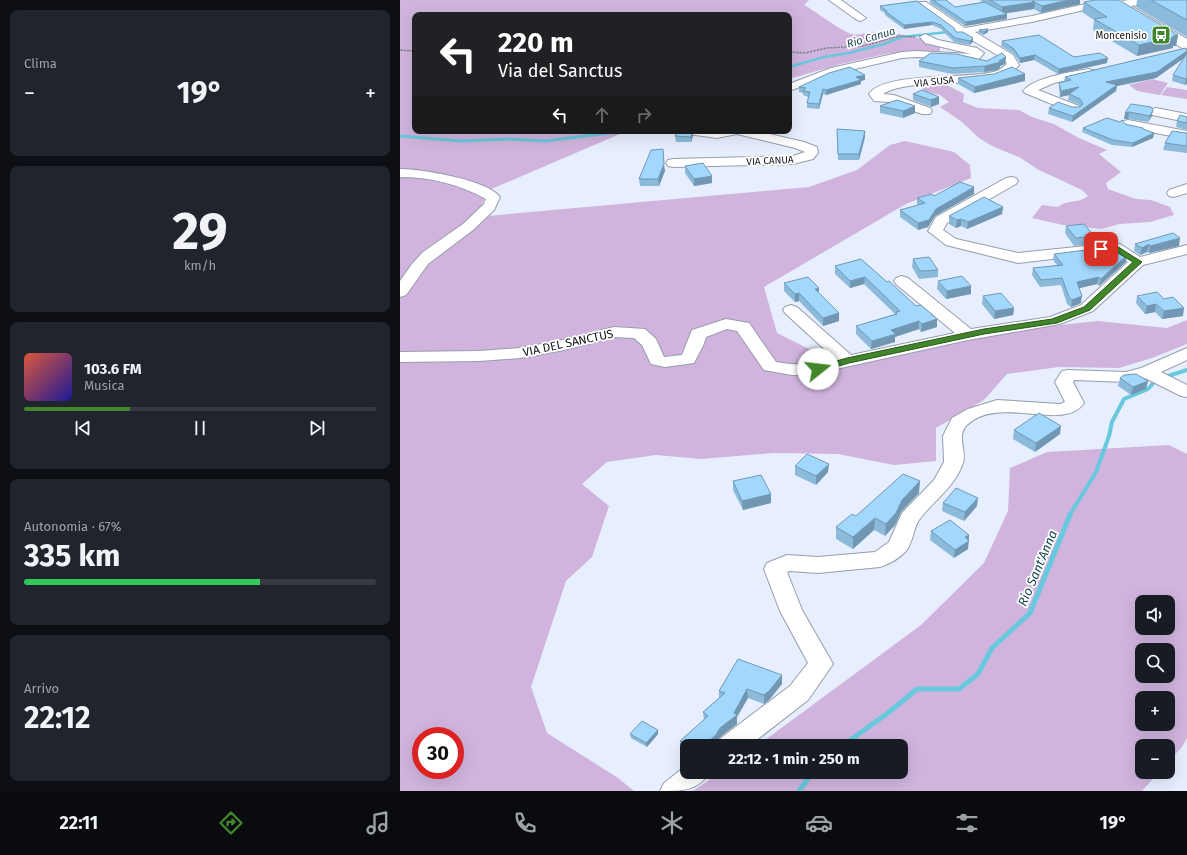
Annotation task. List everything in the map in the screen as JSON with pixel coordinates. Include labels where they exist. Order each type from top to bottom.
[{"type":"main road","points":[[1115,2],[1183,46]]},
{"type":"street","points":[[834,0],[861,18]]},
{"type":"street","points":[[961,72],[968,67],[979,53],[933,42],[925,37],[1032,19],[1115,2],[1159,0]]},
{"type":"street","points":[[923,4],[963,31]]},
{"type":"street","name":"VIA SUSA","points":[[926,111],[890,98],[878,98],[875,94],[885,88],[921,81],[985,77],[1002,73],[1013,65],[1009,58],[963,31]]},
{"type":"street","points":[[1161,42],[1183,46]]},
{"type":"street","points":[[792,87],[835,70],[902,55],[916,54],[975,57]]},
{"type":"street","points":[[1074,109],[1029,91],[1036,86],[1053,80],[1098,70]]},
{"type":"street","points":[[1156,112],[1187,118]]},
{"type":"street","points":[[1128,124],[1187,135]]},
{"type":"street","name":"VIA CANUA","points":[[674,163],[793,160],[812,154],[812,150],[799,145],[753,134]]},
{"type":"street","points":[[400,173],[418,174],[447,180],[485,192],[493,197],[488,208],[469,226],[430,254],[417,267],[408,283],[400,292]]},
{"type":"street","points":[[1011,181],[941,220],[935,232],[951,242],[1018,258],[1115,247],[1138,262]]},
{"type":"street","name":"VIA DEL SANCTUS","points":[[400,357],[479,356],[520,353],[564,345],[614,332],[639,333],[650,343],[657,360],[665,362],[688,359],[696,346],[698,334],[726,324],[743,327],[770,366],[803,371],[818,369],[847,361],[968,335],[1054,321],[1087,308],[1138,262],[1187,249]]},
{"type":"street","points":[[902,281],[968,335]]},
{"type":"street","points":[[791,310],[847,361]]},
{"type":"street","points":[[1155,376],[1187,353]]},
{"type":"street","points":[[739,739],[798,693],[821,664],[791,611],[775,570],[787,563],[818,565],[880,559],[898,546],[909,518],[941,484],[954,462],[952,436],[959,422],[974,413],[997,406],[1028,406],[1061,410],[1071,408],[1075,403],[1064,382],[1068,375],[1126,377],[1155,376],[1187,392]]},
{"type":"street","points":[[672,791],[688,779]]},
{"type":"path","points":[[792,52],[806,53],[827,48],[864,46],[904,37]]},
{"type":"path","points":[[400,50],[412,51]]},
{"type":"shaded area","points":[[400,0],[809,0],[804,5],[851,34],[857,35],[875,32],[900,34],[924,40],[940,47],[940,53],[890,53],[841,64],[792,78],[792,12],[412,12],[412,134],[620,134],[489,190],[482,204],[487,216],[809,187],[857,170],[890,145],[905,141],[954,152],[970,165],[971,178],[906,204],[764,287],[777,333],[845,367],[1005,331],[1098,321],[1167,328],[1187,320],[1187,344],[1152,358],[1119,368],[1059,367],[1007,374],[984,400],[936,428],[936,461],[894,465],[838,454],[773,453],[701,459],[656,455],[607,462],[582,484],[609,506],[592,557],[566,581],[531,687],[547,733],[618,778],[634,791],[400,791]]},
{"type":"shaded area","points":[[1152,79],[1168,83],[1160,95],[1137,91],[1129,85]]},
{"type":"shaded area","points":[[937,83],[947,85],[964,94],[963,102],[978,108],[1019,110],[1032,117],[1054,124],[1079,138],[1107,150],[1099,154],[1121,172],[1106,183],[1108,189],[1136,199],[1151,200],[1170,207],[1174,215],[1150,222],[1119,224],[1102,229],[1063,225],[1032,218],[1042,205],[1058,207],[1088,196],[1082,190],[1037,169],[1021,158],[992,146],[979,138],[962,122],[940,107],[949,102],[940,95],[922,91],[924,87]]},
{"type":"shaded area","points":[[1167,87],[1187,90],[1187,99],[1161,95]]},
{"type":"shaded area","points":[[1169,445],[1187,454],[1187,738],[1182,747],[1175,754],[1175,739],[1135,739],[1135,779],[1153,779],[1142,791],[693,791],[711,779],[908,779],[908,739],[766,739],[921,625],[984,563],[1008,511],[1010,468],[1047,452]]},
{"type":"building","points":[[933,0],[946,0],[955,7],[985,2],[1007,14],[966,22]]},
{"type":"building","points":[[990,0],[1069,0],[1042,6],[1034,2],[1002,7]]},
{"type":"building","points":[[1095,0],[1119,0],[1178,35],[1139,45],[1094,19],[1107,17],[1084,2]]},
{"type":"building","points":[[1151,0],[1187,0],[1187,20]]},
{"type":"building","points":[[917,1],[954,28],[956,32],[963,32],[973,38],[970,41],[955,38],[941,25],[932,22],[904,25],[880,6]]},
{"type":"building","points":[[988,29],[984,32],[979,30]]},
{"type":"building","points":[[1039,35],[1074,57],[1100,53],[1108,58],[1059,69],[1035,55],[1020,58],[1014,49],[1002,41]]},
{"type":"building","points":[[1186,48],[1187,51],[1157,72],[1106,82],[1117,85],[1073,116],[1049,108],[1058,102],[1072,107],[1080,107],[1083,104],[1080,99],[1069,94],[1079,87],[1061,91],[1059,83],[1071,80],[1065,77]]},
{"type":"building","points":[[931,53],[956,54],[987,61],[1002,53],[1006,57],[999,61],[1000,62],[985,66],[953,68],[919,61]]},
{"type":"building","points":[[1187,53],[1187,78],[1173,75]]},
{"type":"building","points":[[850,67],[865,75],[856,77],[861,80],[826,90],[823,89],[819,104],[807,103],[810,92],[803,91],[806,88],[799,87],[829,73]]},
{"type":"building","points":[[1012,67],[1025,74],[975,87],[958,78],[994,74]]},
{"type":"building","points":[[922,90],[939,97],[931,100],[913,94]]},
{"type":"building","points":[[897,100],[915,106],[903,111],[880,106]]},
{"type":"building","points":[[1131,104],[1151,107],[1153,110],[1150,116],[1129,112],[1125,113]]},
{"type":"building","points":[[1180,115],[1187,117],[1187,123],[1177,121]]},
{"type":"building","points":[[1107,118],[1120,122],[1122,120],[1125,124],[1143,128],[1154,133],[1133,143],[1113,140],[1083,128]]},
{"type":"building","points":[[837,129],[865,131],[859,154],[838,154]]},
{"type":"building","points":[[1172,131],[1187,133],[1187,146],[1165,143]]},
{"type":"building","points":[[676,134],[692,134],[691,137],[675,136]]},
{"type":"building","points":[[663,149],[664,164],[658,179],[639,179],[651,150]]},
{"type":"building","points":[[703,163],[712,176],[694,179],[685,166]]},
{"type":"building","points":[[960,182],[974,187],[936,209],[929,220],[918,223],[900,210],[925,203],[917,198],[932,194],[934,196]]},
{"type":"building","points":[[984,197],[1003,207],[968,222],[961,219],[957,220],[949,216]]},
{"type":"building","points":[[1084,224],[1094,236],[1076,238],[1066,226]]},
{"type":"building","points":[[1173,233],[1180,238],[1150,246],[1149,244],[1142,248],[1135,244]]},
{"type":"building","points":[[1102,248],[1104,251],[1113,248],[1127,255],[1101,279],[1099,277],[1077,282],[1082,296],[1072,300],[1069,297],[1062,278],[1041,280],[1033,268],[1063,265],[1054,254]]},
{"type":"building","points":[[929,257],[938,270],[920,271],[913,259]]},
{"type":"building","points":[[861,259],[887,282],[889,281],[916,306],[921,305],[937,319],[922,324],[919,321],[891,330],[896,334],[872,341],[856,326],[897,314],[896,312],[900,311],[865,277],[850,281],[835,266]]},
{"type":"building","points":[[962,276],[971,286],[947,291],[938,281]]},
{"type":"building","points":[[808,277],[819,288],[815,289],[839,313],[823,318],[799,293],[795,294],[784,283]]},
{"type":"building","points":[[1157,292],[1164,299],[1173,297],[1184,308],[1164,311],[1156,304],[1147,306],[1137,296]]},
{"type":"building","points":[[1001,293],[1014,308],[995,311],[983,296]]},
{"type":"building","points":[[1136,374],[1148,381],[1133,387],[1120,378],[1124,375]]},
{"type":"building","points":[[1039,413],[1061,426],[1036,443],[1014,430]]},
{"type":"building","points":[[807,454],[829,464],[816,476],[795,466]]},
{"type":"building","points":[[903,474],[920,481],[902,500],[896,513],[886,524],[875,518],[853,537],[836,527],[852,514],[856,516]]},
{"type":"building","points":[[761,475],[771,494],[742,501],[733,481]]},
{"type":"building","points":[[956,488],[978,498],[965,512],[943,503]]},
{"type":"building","points":[[950,520],[969,535],[965,537],[969,541],[955,550],[931,531]]},
{"type":"building","points":[[738,659],[782,675],[764,695],[747,689],[734,713],[737,715],[720,728],[716,735],[711,739],[682,739],[708,716],[703,712],[725,693],[719,691]]},
{"type":"building","points":[[642,721],[658,730],[646,743],[630,734]]},
{"type":"waterway","name":"Rio Canua","points":[[792,66],[824,57],[849,53],[884,44],[902,37],[948,32]]},
{"type":"waterway","name":"Rio Canua","points":[[400,136],[461,141],[509,139],[545,141],[601,134]]},
{"type":"waterway","name":"Rio Sant'Anna","points":[[1165,377],[1187,370]]},
{"type":"waterway","name":"Rio Sant'Anna","points":[[1069,516],[1096,472],[1109,436],[1112,422],[1124,399],[1148,389],[1156,380]]},
{"type":"waterway","name":"Rio Sant'Anna","points":[[852,739],[888,713],[917,689],[959,689],[978,674],[992,648],[1030,613],[1070,515]]},
{"type":"waterway","name":"Rio Sant'Anna","points":[[799,791],[808,779]]},
{"type":"place","name":"Moncenisio","points":[[1161,35]]},
{"type":"route","points":[[818,369],[847,361],[984,331],[1054,321],[1087,308],[1138,262],[1115,247],[1101,249]]}]
